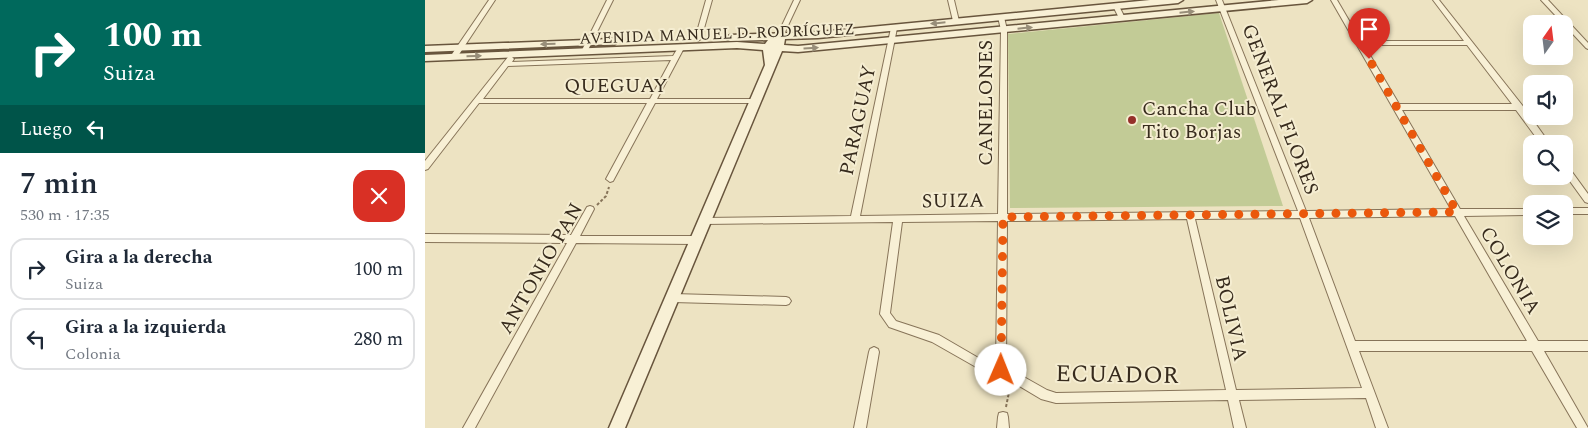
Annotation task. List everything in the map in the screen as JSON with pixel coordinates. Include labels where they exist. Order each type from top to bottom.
[{"type":"street","points":[[454,57],[492,0]]},
{"type":"street","points":[[587,47],[610,0]]},
{"type":"street","points":[[698,39],[709,0]]},
{"type":"street","points":[[617,428],[770,65],[779,48],[780,36],[797,0]]},
{"type":"street","points":[[951,0],[956,21]]},
{"type":"street","name":"AVENIDA MANUEL D. RODRÍGUEZ","points":[[425,58],[513,55],[587,47],[698,39],[780,36],[894,28],[1172,0]]},
{"type":"street","name":"AVENIDA MANUEL D. RODRÍGUEZ","points":[[425,49],[681,48],[737,45],[779,48],[892,41],[1004,30],[1122,18],[1221,4],[1307,0]]},
{"type":"street","name":"COLONIA","points":[[1335,0],[1583,428]]},
{"type":"street","points":[[1436,0],[1539,135]]},
{"type":"street","points":[[1544,0],[1588,47]]},
{"type":"street","name":"GENERAL FLORES","points":[[1221,4],[1303,214],[1382,428]]},
{"type":"street","points":[[1117,6],[1122,18]]},
{"type":"street","name":"CANELONES","points":[[1001,17],[1004,30],[1001,370]]},
{"type":"street","name":"PARAGUAY","points":[[855,219],[894,28]]},
{"type":"street","points":[[770,65],[767,48],[770,42],[780,36]]},
{"type":"street","points":[[1360,43],[1469,43]]},
{"type":"street","points":[[610,179],[681,48]]},
{"type":"street","points":[[425,167],[513,55]]},
{"type":"street","name":"AVENIDA MANUEL D. RODRÍGUEZ","points":[[507,64],[676,58]]},
{"type":"street","name":"QUEGUAY","points":[[477,101],[755,102]]},
{"type":"street","points":[[1398,107],[1519,107]]},
{"type":"street","points":[[1573,179],[1588,200]]},
{"type":"street","name":"ANTONIO PAN","points":[[469,428],[590,210]]},
{"type":"street","points":[[1573,211],[1588,211]]},
{"type":"street","name":"SUIZA","points":[[705,221],[1523,212]]},
{"type":"street","name":"BOLIVIA","points":[[1190,215],[1240,428]]},
{"type":"street","points":[[885,314],[898,219]]},
{"type":"street","points":[[425,238],[696,240]]},
{"type":"street","points":[[673,298],[786,301]]},
{"type":"street","name":"ECUADOR","points":[[885,314],[893,324],[935,338],[980,364],[1001,370],[1012,378],[1055,398],[1369,393]]},
{"type":"street","points":[[1352,346],[1588,346]]},
{"type":"street","points":[[860,428],[874,352]]},
{"type":"path","name":"ANTONIO PAN","points":[[590,210],[606,196],[610,179]]},
{"type":"path","points":[[1003,422],[1012,378]]},
{"type":"green space","name":"Cancha Club Tito Borjas","points":[[1219,13],[1283,206],[1010,208],[1008,34]]},
{"type":"place","name":"Cancha Club Tito Borjas","points":[[1132,120]]},
{"type":"route","points":[[1001,370],[1003,217],[1457,212],[1369,59]]}]
